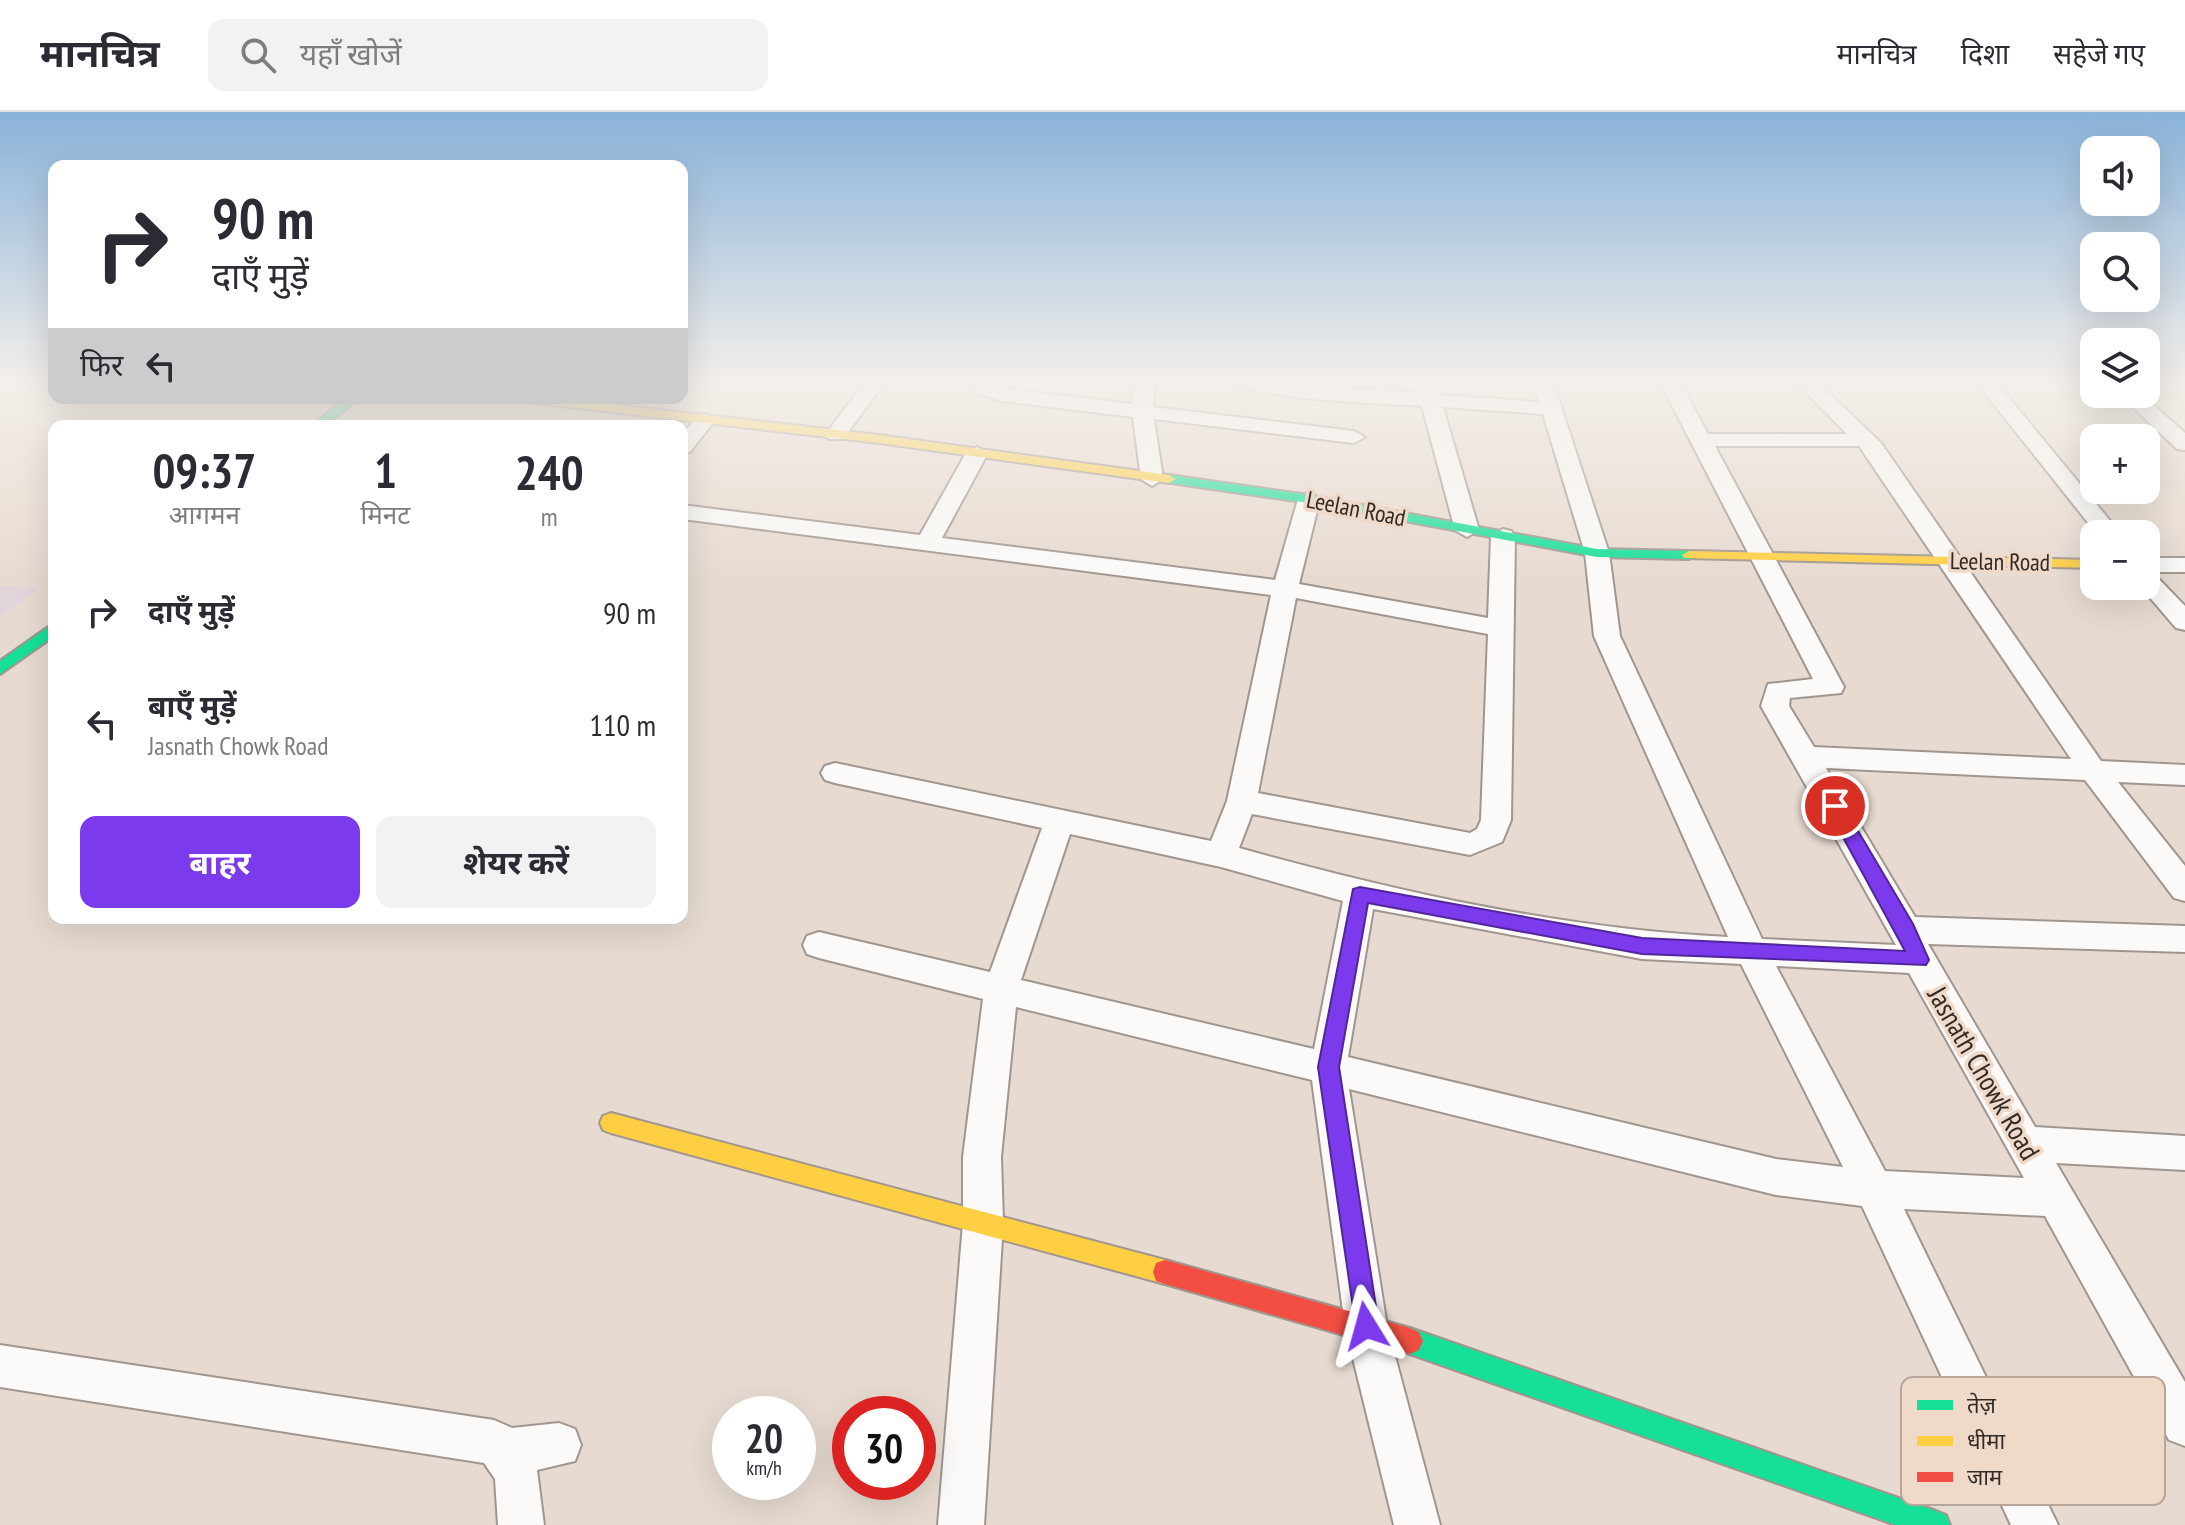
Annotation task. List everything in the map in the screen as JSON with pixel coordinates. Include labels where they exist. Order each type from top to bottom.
[{"type":"street","name":"Leelan Road","points":[[937,448],[1309,499],[1597,553],[2080,564]]},
{"type":"street","points":[[1147,448],[1152,479]]},
{"type":"street","points":[[1444,448],[1467,530]]},
{"type":"street","points":[[1564,448],[1597,553],[1607,636],[1752,953],[1874,1189],[1964,1377]]},
{"type":"street","name":"Jasnath Chowk Road","points":[[1706,448],[1831,687],[1788,687],[1778,690],[1775,706],[1906,930],[1919,960],[2158,1377]]},
{"type":"street","points":[[1871,448],[1953,562],[2094,772],[2185,889]]},
{"type":"street","points":[[2039,448],[2098,520]]},
{"type":"street","points":[[927,544],[977,453]]},
{"type":"street","points":[[1221,855],[1242,801],[1285,589],[1309,499]]},
{"type":"street","points":[[688,513],[1285,589],[1500,628]]},
{"type":"street","points":[[1242,801],[1470,844],[1485,842],[1494,832],[1496,820],[1503,536]]},
{"type":"street","points":[[2160,565],[2185,565]]},
{"type":"street","points":[[2160,594],[2185,622]]},
{"type":"street","points":[[0,669],[48,633]]},
{"type":"street","points":[[1806,757],[2185,775]]},
{"type":"street","points":[[835,773],[1221,855],[1360,894],[1642,946],[1919,960]]},
{"type":"street","points":[[968,1525],[983,1223],[982,1157],[1001,990],[1059,821]]},
{"type":"street","points":[[1360,894],[1328,1067],[1366,1326],[1417,1525]]},
{"type":"street","points":[[1906,930],[2185,939]]},
{"type":"street","points":[[819,945],[1748,1171],[1874,1189],[2055,1198]]},
{"type":"street","points":[[611,1123],[1366,1326],[1936,1525]]},
{"type":"street","points":[[2024,1144],[2185,1153]]},
{"type":"street","points":[[0,1366],[494,1442],[508,1451],[517,1470],[521,1525]]},
{"type":"street","name":"Jasnath Chowk Road","points":[[2165,1389],[2185,1424]]},
{"type":"street","points":[[508,1451],[559,1445]]},
{"type":"street","points":[[2025,1505],[2035,1525]]},
{"type":"shaded area","points":[[0,586],[40,588],[0,617]]},
{"type":"traffic: fast","points":[[1169,479],[1309,499],[1597,553],[1689,555]]},
{"type":"traffic: fast","points":[[0,669],[48,633]]},
{"type":"traffic: fast","points":[[1410,1341],[1936,1525]]},
{"type":"traffic: slow","points":[[944,448],[1169,479]]},
{"type":"traffic: slow","points":[[1689,555],[2080,564]]},
{"type":"traffic: slow","points":[[611,1123],[1165,1272]]},
{"type":"traffic: jam","points":[[1165,1272],[1410,1341]]},
{"type":"route","points":[[1366,1326],[1328,1067],[1360,894],[1642,946],[1919,960],[1906,930],[1835,806]]}]
